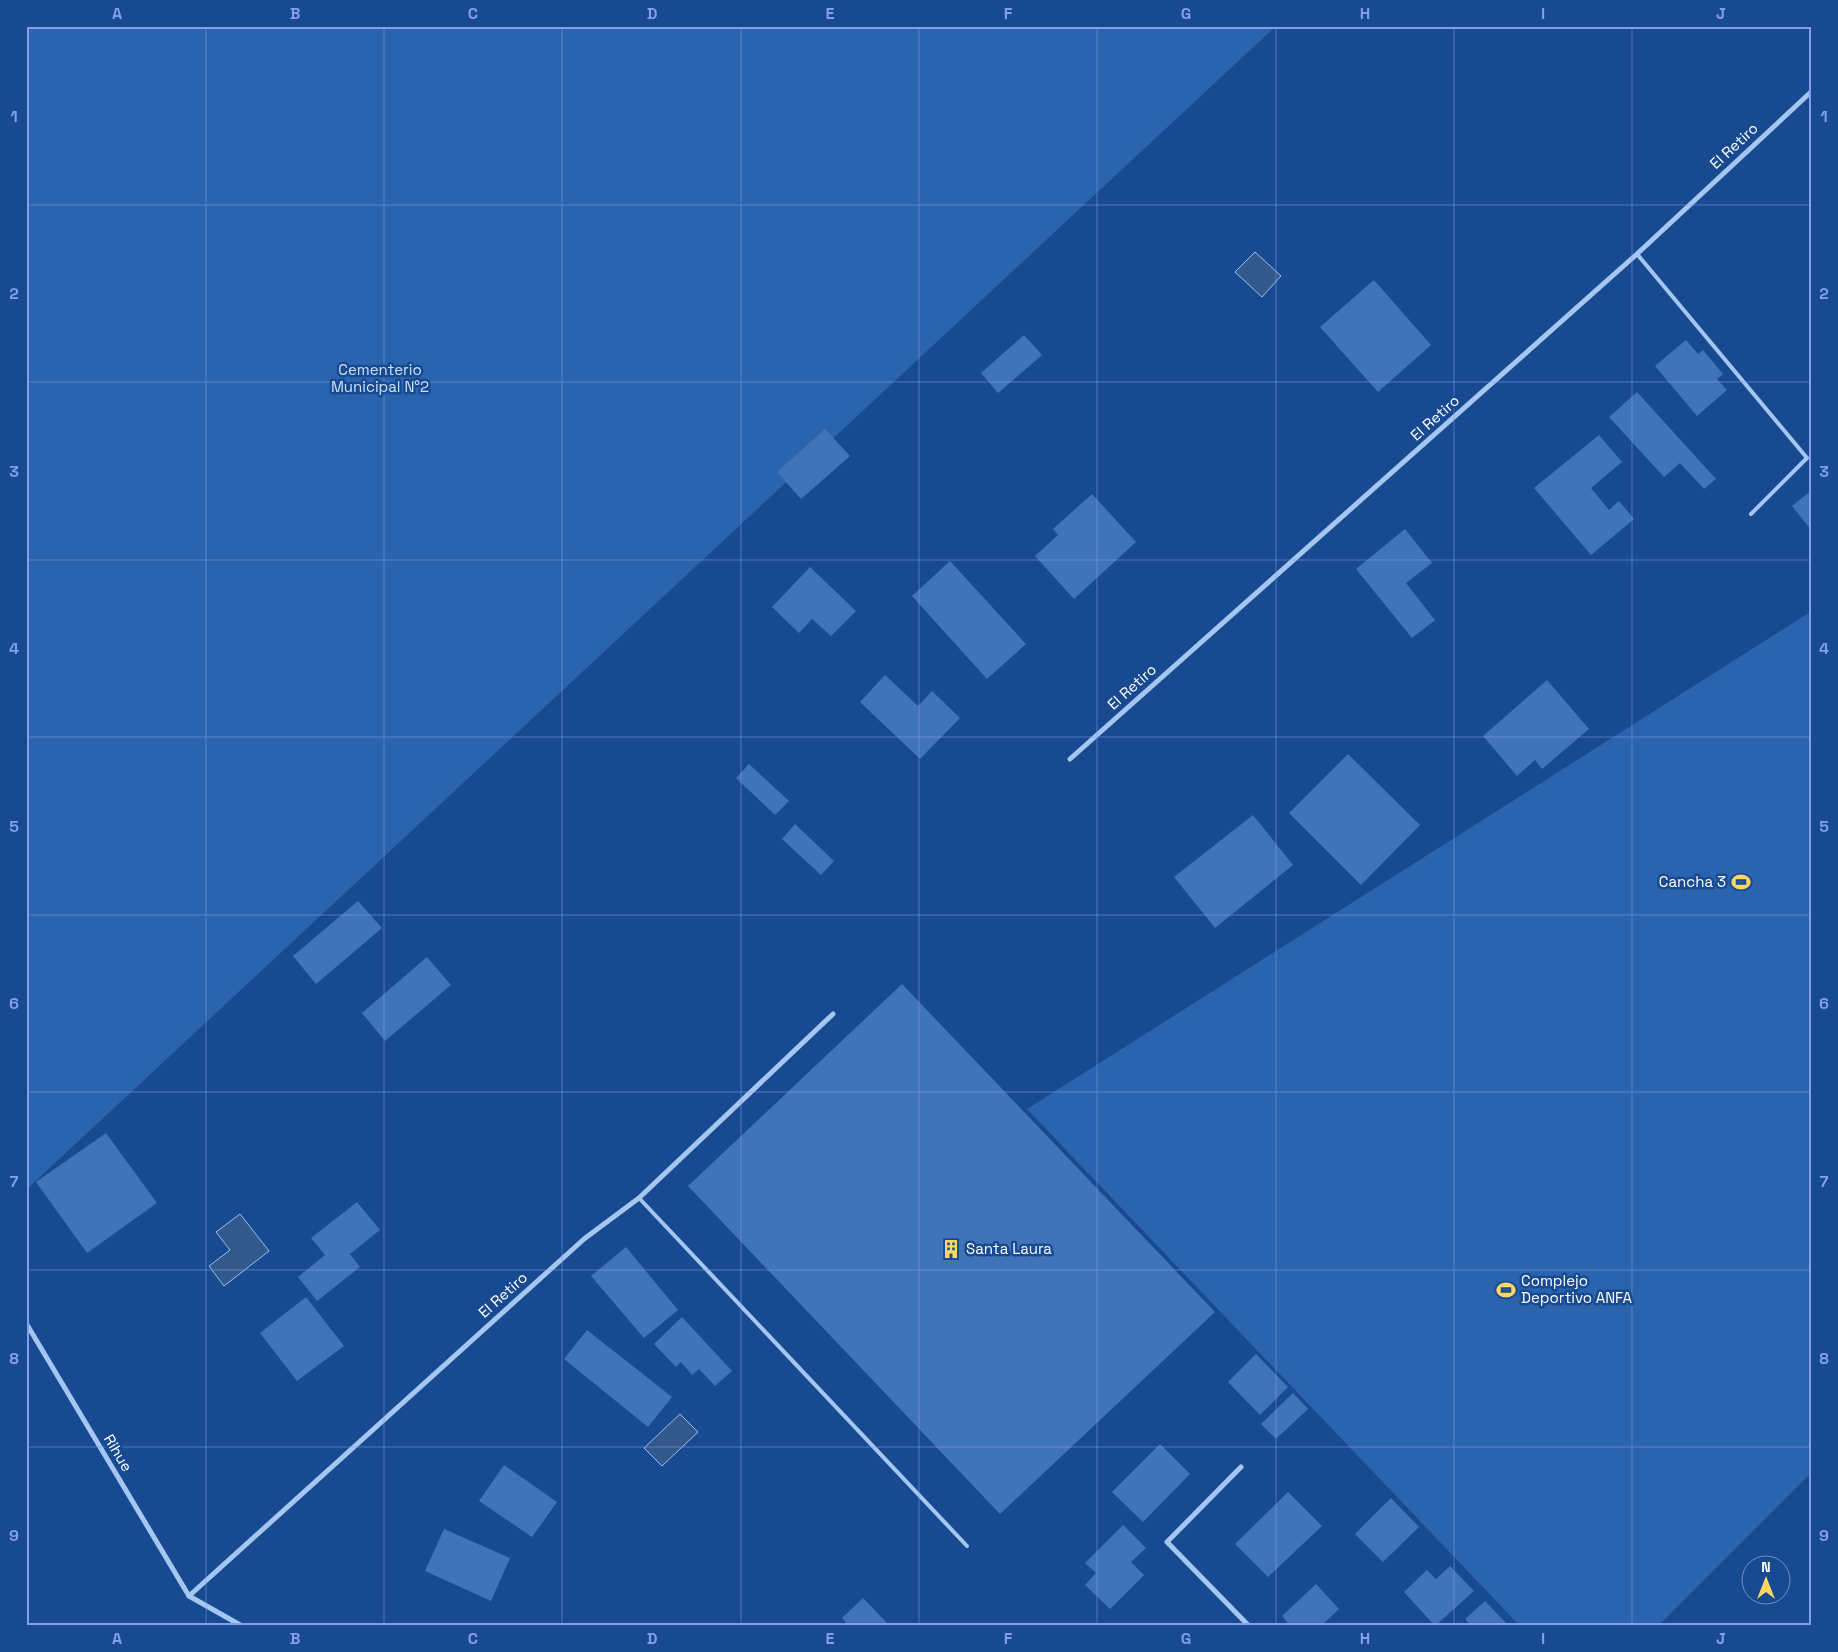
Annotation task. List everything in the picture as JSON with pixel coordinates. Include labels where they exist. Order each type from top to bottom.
[{"type":"street","name":"El Retiro","points":[[1070,759],[1637,254],[1812,91]]},
{"type":"street","name":"El Retiro","points":[[189,1596],[584,1239],[639,1198],[833,1014]]},
{"type":"street","name":"Rihue","points":[[26,1323],[189,1596]]},
{"type":"street","points":[[1241,1467],[1167,1542],[1249,1626]]},
{"type":"street","points":[[189,1596],[242,1626]]},
{"type":"lane","points":[[1637,254],[1807,458],[1751,514]]},
{"type":"lane","points":[[639,1198],[967,1546]]},
{"type":"green space","name":"Cementerio Municipal N°2","points":[[26,26],[1276,26],[26,1190]]},
{"type":"green space","name":"Complejo Deportivo ANFA","points":[[1812,611],[1812,1472],[1658,1626],[1520,1626],[1027,1109]]},
{"type":"shaded area","points":[[1255,252],[1281,276],[1262,297],[1235,272]]},
{"type":"shaded area","points":[[240,1214],[269,1251],[224,1286],[209,1266],[230,1250],[216,1232]]},
{"type":"shaded area","points":[[680,1414],[698,1432],[662,1466],[644,1448]]},
{"type":"building","points":[[1374,280],[1431,345],[1378,392],[1320,327]]},
{"type":"building","points":[[1024,335],[1042,355],[998,393],[981,373]]},
{"type":"building","points":[[1686,340],[1698,354],[1703,350],[1723,374],[1717,379],[1727,390],[1697,416],[1655,366]]},
{"type":"building","points":[[1637,392],[1716,479],[1704,489],[1680,463],[1664,477],[1609,417]]},
{"type":"building","points":[[825,429],[850,456],[801,499],[777,472]]},
{"type":"building","points":[[1599,435],[1622,462],[1591,488],[1609,510],[1619,501],[1634,519],[1591,555],[1534,488]]},
{"type":"building","points":[[1812,490],[1812,531],[1792,506]]},
{"type":"building","points":[[1092,494],[1136,542],[1074,599],[1035,556],[1058,535],[1053,529]]},
{"type":"building","points":[[1405,529],[1432,563],[1406,583],[1435,620],[1412,638],[1356,569]]},
{"type":"building","points":[[950,561],[1026,644],[987,679],[912,596]]},
{"type":"building","points":[[810,567],[856,611],[831,636],[812,619],[799,633],[772,607]]},
{"type":"building","points":[[885,675],[918,706],[932,691],[960,718],[920,759],[860,702]]},
{"type":"building","points":[[1547,680],[1589,729],[1542,769],[1535,760],[1517,776],[1483,736]]},
{"type":"building","points":[[1348,754],[1420,825],[1361,885],[1289,813]]},
{"type":"building","points":[[749,764],[789,801],[775,815],[736,778]]},
{"type":"building","points":[[1253,815],[1293,865],[1215,928],[1174,877]]},
{"type":"building","points":[[795,824],[834,861],[821,875],[782,839]]},
{"type":"building","points":[[358,901],[382,928],[316,984],[293,956]]},
{"type":"building","points":[[427,957],[451,985],[385,1041],[362,1013]]},
{"type":"building","name":"Santa Laura","points":[[902,984],[1215,1312],[1000,1514],[688,1186]]},
{"type":"building","points":[[106,1133],[157,1203],[87,1253],[36,1182]]},
{"type":"building","points":[[357,1202],[380,1230],[350,1254],[360,1267],[317,1301],[298,1277],[325,1255],[311,1238]]},
{"type":"building","points":[[626,1247],[678,1310],[644,1338],[591,1276]]},
{"type":"building","points":[[306,1297],[344,1346],[297,1381],[260,1333]]},
{"type":"building","points":[[682,1317],[732,1371],[715,1386],[699,1369],[692,1375],[681,1362],[676,1367],[654,1344]]},
{"type":"building","points":[[587,1330],[672,1397],[648,1427],[564,1359]]},
{"type":"building","points":[[1256,1354],[1288,1387],[1260,1415],[1228,1382]]},
{"type":"building","points":[[1293,1393],[1308,1409],[1276,1439],[1261,1424]]},
{"type":"building","points":[[1160,1444],[1190,1474],[1143,1522],[1112,1492]]},
{"type":"building","points":[[504,1465],[557,1502],[532,1537],[479,1501]]},
{"type":"building","points":[[1288,1492],[1322,1526],[1268,1577],[1235,1544]]},
{"type":"building","points":[[1391,1498],[1419,1527],[1383,1562],[1355,1534]]},
{"type":"building","points":[[1123,1525],[1146,1548],[1131,1562],[1144,1575],[1110,1609],[1085,1585],[1096,1573],[1085,1563]]},
{"type":"building","points":[[444,1529],[510,1558],[491,1601],[425,1571]]},
{"type":"building","points":[[1450,1566],[1474,1591],[1435,1626],[1404,1592],[1427,1570],[1436,1579]]},
{"type":"building","points":[[1316,1584],[1339,1609],[1321,1626],[1290,1626],[1282,1616]]},
{"type":"building","points":[[863,1598],[890,1626],[849,1626],[842,1618]]},
{"type":"building","points":[[1485,1601],[1509,1626],[1472,1626],[1465,1619]]},
{"type":"place","name":"Cancha 3","points":[[1741,882]]},
{"type":"place","name":"Santa Laura","points":[[951,1249]]},
{"type":"place","name":"Complejo Deportivo ANFA","points":[[1506,1290]]}]
